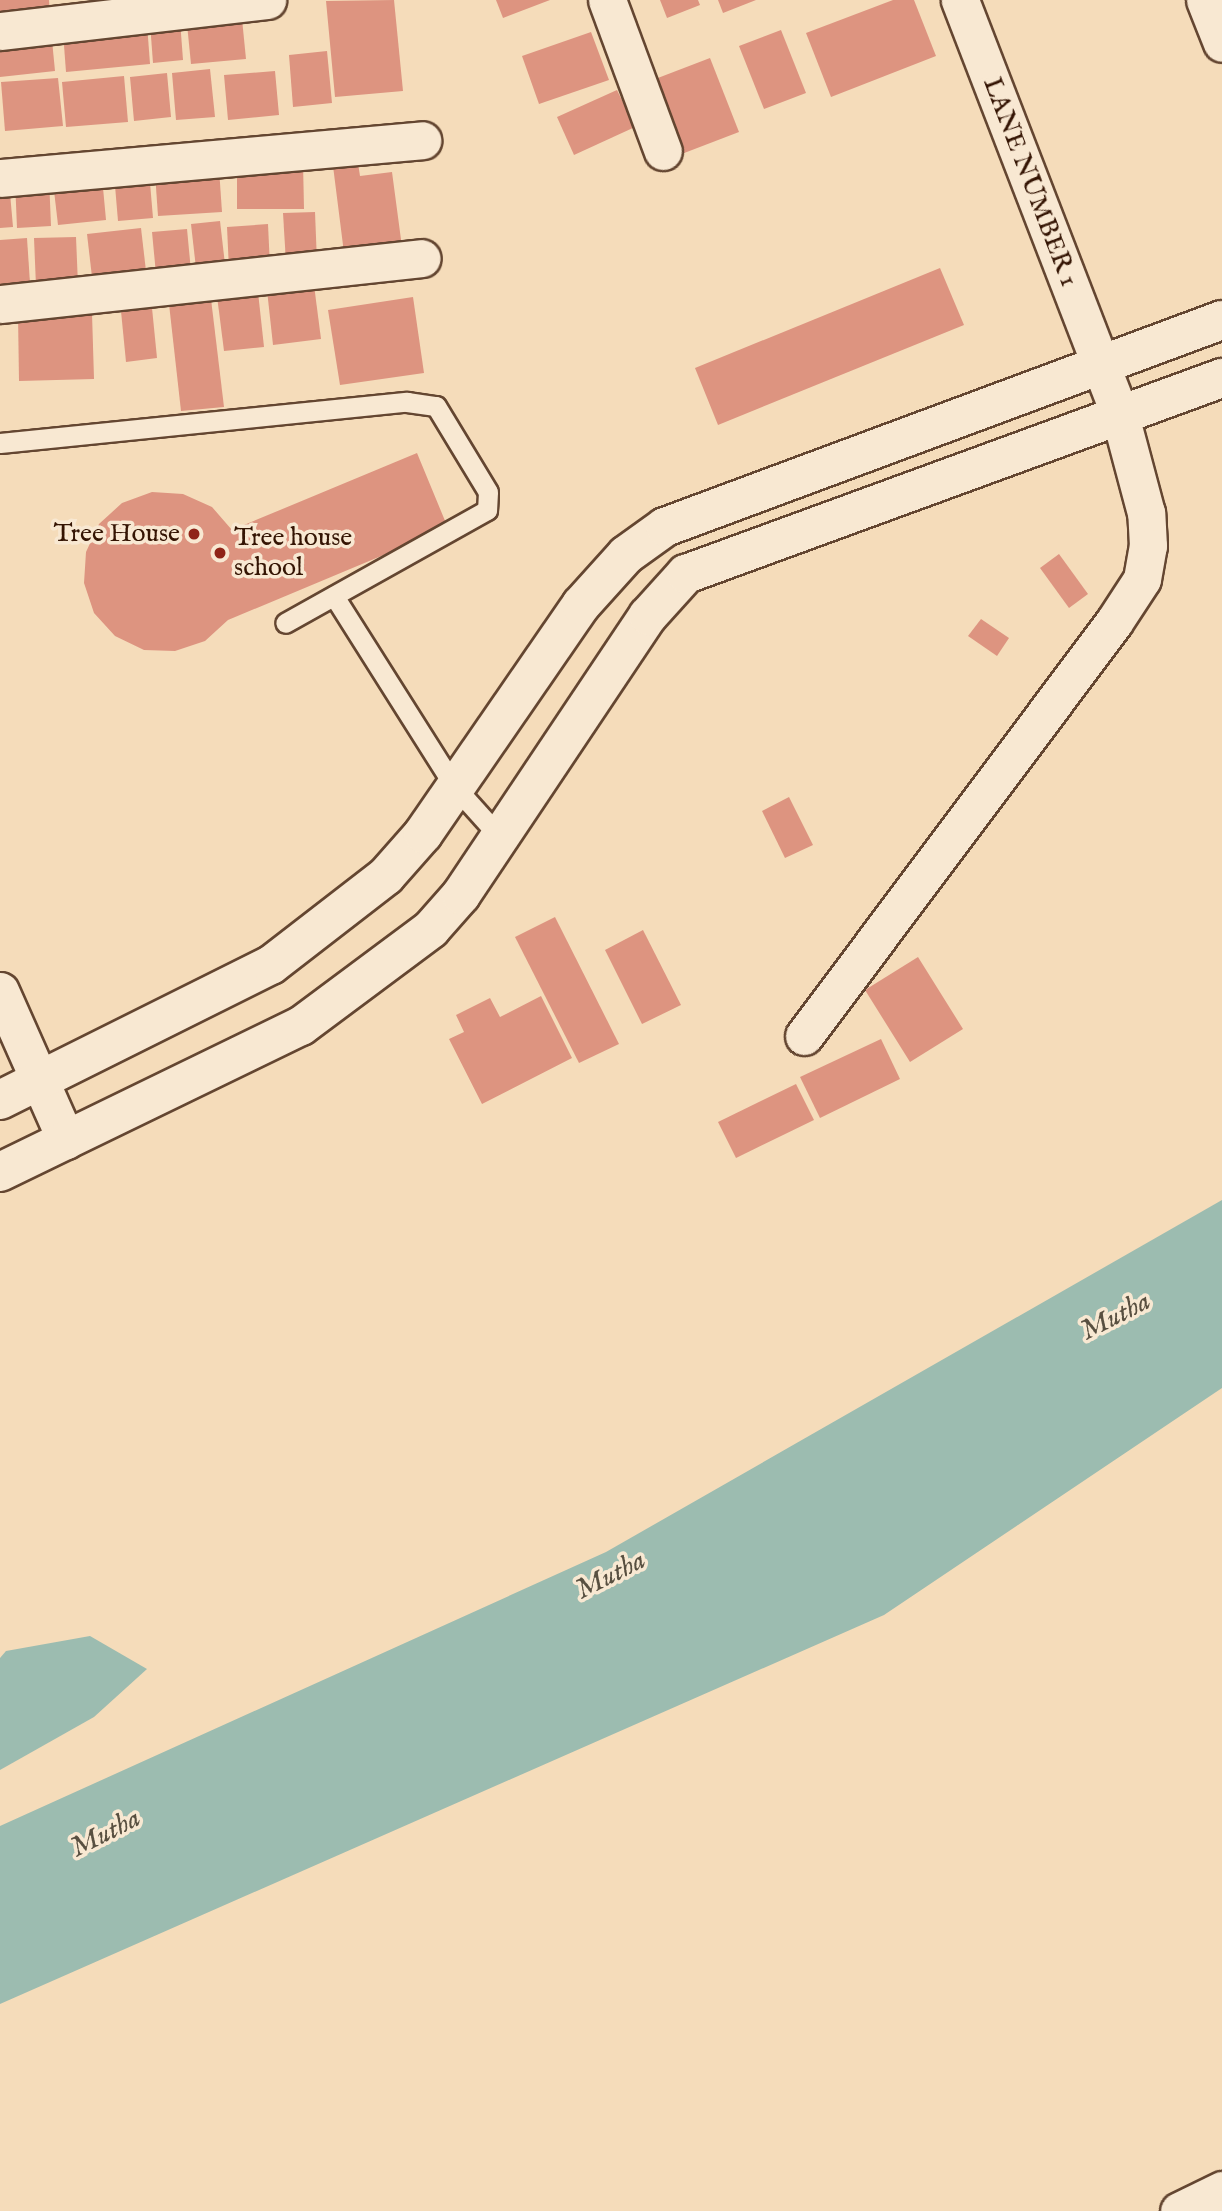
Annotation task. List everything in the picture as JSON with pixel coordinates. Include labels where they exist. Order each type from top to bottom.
[{"type":"street","points":[[0,31],[267,0]]},
{"type":"street","points":[[607,0],[663,151]]},
{"type":"street","name":"LANE NUMBER 1","points":[[804,1036],[1142,579],[1146,513],[1120,415],[960,0]]},
{"type":"street","points":[[1205,0],[1222,43]]},
{"type":"street","points":[[0,178],[422,140]]},
{"type":"street","points":[[0,304],[422,258]]},
{"type":"street","points":[[0,1100],[271,965],[386,876],[454,786],[581,605],[626,555],[665,527],[1222,320]]},
{"type":"street","points":[[0,1172],[301,1026],[431,929],[461,895],[648,616],[685,574],[1222,378]]},
{"type":"street","points":[[0,990],[42,1079],[66,1140]]},
{"type":"street","points":[[1179,2211],[1222,2190]]},
{"type":"lane","points":[[0,443],[407,402],[436,406],[488,492],[487,510],[285,623]]},
{"type":"lane","points":[[334,596],[454,786],[499,836]]},
{"type":"water","name":"Mutha","points":[[1222,1200],[1222,1388],[884,1615],[0,2004],[0,1826],[606,1552]]},
{"type":"water","points":[[90,1636],[147,1669],[94,1717],[0,1770],[0,1658],[6,1651]]},
{"type":"building","points":[[0,0],[49,0],[50,16],[0,19]]},
{"type":"building","points":[[394,0],[403,91],[335,97],[326,1]]},
{"type":"building","points":[[496,0],[550,0],[503,18]]},
{"type":"building","points":[[660,0],[698,0],[700,5],[667,18]]},
{"type":"building","points":[[718,0],[756,0],[723,13]]},
{"type":"building","points":[[893,0],[914,0],[936,56],[831,97],[806,33]]},
{"type":"building","points":[[241,9],[246,59],[191,64],[186,14]]},
{"type":"building","points":[[180,20],[183,60],[153,63],[150,23]]},
{"type":"building","points":[[147,24],[150,64],[66,72],[63,32]]},
{"type":"building","points":[[51,30],[55,71],[0,77],[0,35]]},
{"type":"building","points":[[781,30],[806,93],[764,109],[739,46]]},
{"type":"building","points":[[591,32],[609,80],[539,104],[522,56]]},
{"type":"building","points":[[327,51],[332,103],[293,107],[289,55]]},
{"type":"building","points":[[710,58],[739,132],[679,155],[650,81]]},
{"type":"building","points":[[210,69],[215,117],[176,120],[172,73]]},
{"type":"building","points":[[275,71],[279,115],[228,120],[224,75]]},
{"type":"building","points":[[167,73],[171,117],[134,121],[130,77]]},
{"type":"building","points":[[124,76],[128,122],[66,127],[62,82]]},
{"type":"building","points":[[58,78],[63,126],[5,131],[1,82]]},
{"type":"building","points":[[617,90],[635,127],[574,155],[557,117]]},
{"type":"building","points":[[303,162],[304,209],[237,209],[237,163]]},
{"type":"building","points":[[358,163],[360,176],[392,172],[402,247],[344,253],[333,166]]},
{"type":"building","points":[[219,169],[222,212],[158,216],[155,173]]},
{"type":"building","points":[[149,171],[153,218],[118,221],[114,174]]},
{"type":"building","points":[[102,177],[106,220],[58,225],[53,182]]},
{"type":"building","points":[[49,178],[51,226],[17,228],[15,180]]},
{"type":"building","points":[[9,182],[13,227],[0,228],[0,183]]},
{"type":"building","points":[[315,212],[317,262],[286,263],[283,213]]},
{"type":"building","points":[[220,221],[226,273],[197,277],[191,224]]},
{"type":"building","points":[[268,224],[270,267],[229,269],[227,227]]},
{"type":"building","points":[[141,228],[146,271],[92,277],[87,234]]},
{"type":"building","points":[[187,229],[191,271],[156,274],[152,232]]},
{"type":"building","points":[[76,237],[78,285],[36,286],[34,238]]},
{"type":"building","points":[[27,238],[30,283],[0,285],[0,240]]},
{"type":"building","points":[[940,268],[964,325],[718,425],[695,368]]},
{"type":"building","points":[[314,285],[321,339],[273,345],[267,290]]},
{"type":"building","points":[[258,292],[264,347],[224,351],[217,296]]},
{"type":"building","points":[[413,297],[424,373],[340,385],[328,310]]},
{"type":"building","points":[[151,298],[157,358],[126,362],[120,301]]},
{"type":"building","points":[[211,299],[224,407],[181,411],[169,304]]},
{"type":"building","points":[[92,313],[94,379],[19,381],[18,314]]},
{"type":"building","name":"Tree house school","points":[[417,453],[448,528],[228,620],[205,641],[175,651],[144,650],[115,636],[94,613],[84,583],[86,552],[99,524],[122,503],[152,492],[183,494],[212,507],[232,530]]},
{"type":"building","points":[[1059,554],[1088,594],[1069,608],[1040,568]]},
{"type":"building","points":[[981,619],[1009,638],[997,656],[968,636]]},
{"type":"building","points":[[789,797],[813,845],[785,858],[762,811]]},
{"type":"building","points":[[555,917],[619,1044],[579,1063],[515,937]]},
{"type":"building","points":[[643,930],[681,1005],[642,1024],[605,950]]},
{"type":"building","points":[[918,957],[963,1029],[910,1062],[865,990]]},
{"type":"building","points":[[541,996],[572,1058],[482,1104],[449,1039],[464,1032],[456,1015],[490,998],[500,1017]]},
{"type":"building","points":[[881,1039],[900,1079],[820,1118],[800,1077]]},
{"type":"building","points":[[796,1084],[814,1120],[736,1158],[718,1122]]},
{"type":"place","name":"Tree House","points":[[194,534]]},
{"type":"place","name":"Tree house school","points":[[220,553]]}]
